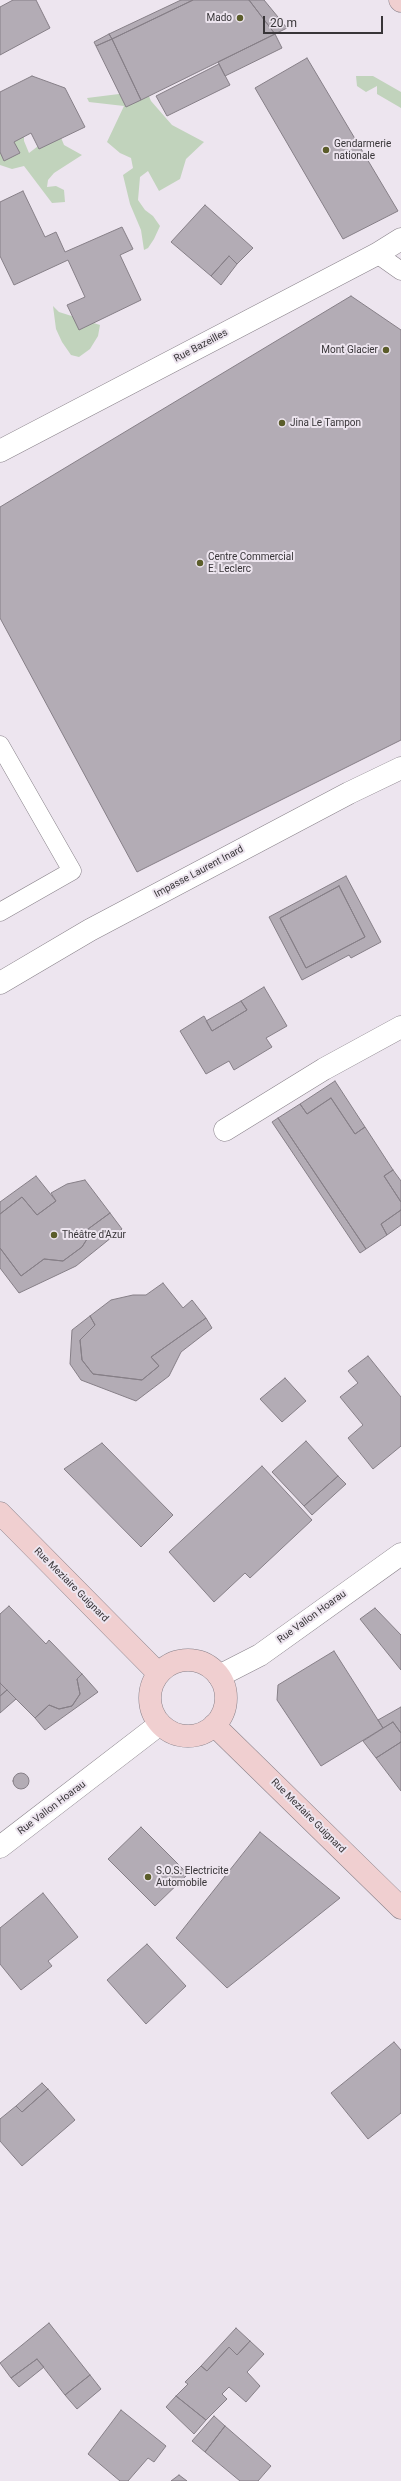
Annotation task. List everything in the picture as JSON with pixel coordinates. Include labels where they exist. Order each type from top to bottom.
[{"type":"street","name":"Rue Bazeilles","points":[[0,451],[377,254],[401,239]]},
{"type":"street","name":"Impasse Laurent Inard","points":[[0,983],[104,923],[349,793],[401,768]]},
{"type":"street","points":[[225,1130],[324,1069],[401,1027]]},
{"type":"street","name":"Rue Meziaire Guignard","points":[[0,1513],[158,1673]]},
{"type":"street","name":"Rue Vallon Hoarau","points":[[219,1676],[260,1655],[401,1554]]},
{"type":"street","points":[[185,1659],[197,1660],[209,1665],[219,1676],[224,1684],[227,1696],[226,1708],[220,1719],[201,1734],[187,1736],[174,1734],[160,1724],[154,1717],[150,1704],[150,1691],[158,1673],[173,1662],[185,1659]]},
{"type":"street","name":"Rue Vallon Hoarau","points":[[0,1846],[160,1724]]},
{"type":"street","name":"Rue Meziaire Guignard","points":[[214,1725],[401,1908]]},
{"type":"lane","points":[[377,254],[401,271]]},
{"type":"lane","points":[[0,745],[72,871],[0,912]]},
{"type":"green space","points":[[356,76],[373,76],[401,92],[401,108],[377,94],[377,86],[366,92],[357,86]]},
{"type":"green space","points":[[135,92],[148,94],[151,101],[172,125],[204,142],[186,159],[180,179],[159,191],[148,171],[140,177],[138,200],[160,226],[148,248],[144,250],[141,230],[130,204],[123,175],[133,168],[131,158],[120,153],[107,142],[124,106],[89,102],[87,98]]},
{"type":"green space","points":[[24,131],[24,141],[29,153],[50,137],[60,135],[64,145],[82,155],[54,173],[48,180],[47,187],[56,186],[64,190],[65,202],[52,203],[24,166],[12,169],[0,165],[0,143]]},
{"type":"green space","points":[[53,306],[59,312],[100,325],[98,336],[90,349],[79,357],[71,355],[62,342],[56,329]]},
{"type":"building","points":[[13,0],[36,0],[50,28],[0,55],[0,7]]},
{"type":"building","points":[[181,0],[193,0],[112,39],[109,34]]},
{"type":"building","points":[[193,0],[249,0],[275,34],[141,100],[112,39]]},
{"type":"building","points":[[249,0],[264,0],[287,28],[275,34]]},
{"type":"building","points":[[109,34],[112,39],[96,46],[94,42]]},
{"type":"building","points":[[275,34],[282,48],[225,76],[218,62]]},
{"type":"building","points":[[112,39],[141,100],[126,107],[96,46]]},
{"type":"building","name":"Gendarmerie nationale","points":[[307,58],[398,211],[343,239],[255,88]]},
{"type":"building","points":[[219,64],[230,85],[167,116],[156,96]]},
{"type":"building","points":[[32,76],[65,88],[85,127],[39,149],[31,133],[14,142],[20,153],[4,161],[0,152],[0,92]]},
{"type":"building","points":[[23,191],[45,237],[56,232],[65,252],[122,227],[133,249],[120,255],[141,300],[79,330],[67,305],[85,297],[68,260],[14,285],[0,256],[0,202]]},
{"type":"building","points":[[205,205],[253,248],[237,264],[229,256],[211,276],[171,242]]},
{"type":"building","points":[[229,256],[237,264],[221,285],[211,276]]},
{"type":"building","name":"Centre Commercial E. Leclerc","points":[[351,296],[401,330],[401,740],[137,872],[0,618],[0,507]]},
{"type":"building","points":[[346,876],[381,942],[351,958],[349,955],[302,980],[269,917]],"holes":[[[339,886],[365,937],[306,968],[280,918]]]},
{"type":"building","points":[[339,886],[365,937],[306,968],[280,918]]},
{"type":"building","points":[[264,987],[287,1026],[266,1038],[272,1047],[234,1070],[229,1061],[206,1074],[180,1031],[204,1016],[212,1031],[247,1010],[241,1001]]},
{"type":"building","points":[[241,1001],[247,1010],[212,1031],[206,1021]]},
{"type":"building","points":[[335,1081],[365,1127],[355,1134],[331,1098],[307,1114],[300,1104]]},
{"type":"building","points":[[331,1098],[355,1134],[365,1127],[393,1170],[384,1176],[401,1202],[401,1210],[381,1224],[387,1235],[366,1249],[278,1118],[300,1104],[307,1114]]},
{"type":"building","points":[[278,1118],[366,1249],[360,1253],[272,1122]]},
{"type":"building","points":[[393,1170],[401,1181],[401,1202],[384,1176]]},
{"type":"building","points":[[36,1176],[56,1201],[37,1215],[22,1197],[0,1214],[0,1202]]},
{"type":"building","points":[[85,1180],[110,1213],[84,1232],[87,1239],[82,1247],[63,1261],[44,1259],[21,1276],[0,1248],[0,1214],[22,1197],[37,1215],[56,1201],[51,1193],[67,1184]]},
{"type":"building","points":[[401,1210],[401,1225],[387,1235],[381,1224]]},
{"type":"building","points":[[110,1213],[122,1229],[76,1266],[19,1293],[0,1268],[0,1248],[21,1276],[44,1259],[63,1261],[82,1247],[87,1239],[84,1232]]},
{"type":"building","points":[[163,1283],[183,1308],[192,1300],[206,1318],[151,1357],[159,1366],[142,1380],[93,1374],[82,1360],[80,1340],[95,1325],[90,1316],[111,1300],[133,1295],[146,1295]]},
{"type":"building","points":[[90,1316],[95,1325],[80,1340],[82,1360],[93,1374],[142,1380],[159,1366],[151,1357],[206,1318],[212,1328],[181,1352],[169,1376],[136,1401],[81,1380],[70,1364],[72,1330]]},
{"type":"building","points":[[368,1356],[401,1397],[401,1446],[373,1469],[348,1438],[363,1425],[340,1397],[358,1383],[348,1371]]},
{"type":"building","points":[[285,1378],[306,1401],[282,1422],[260,1399]]},
{"type":"building","points":[[306,1441],[338,1476],[304,1506],[272,1472]]},
{"type":"building","points":[[102,1443],[173,1515],[141,1547],[64,1469]]},
{"type":"building","points":[[262,1466],[312,1520],[250,1578],[245,1573],[214,1602],[169,1552]]},
{"type":"building","points":[[338,1476],[346,1484],[312,1515],[304,1506]]},
{"type":"building","points":[[9,1606],[46,1644],[49,1640],[82,1674],[77,1679],[80,1694],[72,1706],[59,1709],[49,1705],[35,1718],[0,1683],[0,1614]]},
{"type":"building","points":[[375,1608],[401,1635],[401,1670],[360,1619]]},
{"type":"building","points":[[334,1651],[383,1728],[321,1766],[277,1700],[278,1685]]},
{"type":"building","points":[[82,1674],[98,1692],[45,1730],[35,1718],[49,1705],[59,1709],[72,1706],[80,1694],[77,1679]]},
{"type":"building","points":[[0,1683],[7,1690],[0,1696]]},
{"type":"building","points":[[7,1690],[16,1699],[0,1713],[0,1696]]},
{"type":"building","points":[[401,1707],[401,1733],[393,1722],[383,1728],[378,1720]]},
{"type":"building","points":[[393,1722],[401,1733],[401,1742],[376,1758],[363,1741]]},
{"type":"building","points":[[401,1742],[401,1791],[376,1758]]},
{"type":"building","points":[[18,1773],[24,1773],[29,1778],[27,1787],[24,1789],[18,1789],[13,1784],[13,1778]]},
{"type":"building","points":[[141,1827],[188,1874],[155,1906],[108,1859]]},
{"type":"building","points":[[260,1832],[340,1898],[227,1988],[176,1938]]},
{"type":"building","points":[[43,1893],[78,1937],[48,1961],[52,1966],[21,1990],[0,1964],[0,1928]]},
{"type":"building","points":[[147,1944],[186,1986],[146,2024],[107,1980]]},
{"type":"building","points":[[394,2042],[401,2050],[401,2113],[368,2139],[331,2093]]},
{"type":"building","points":[[42,2083],[48,2089],[22,2112],[16,2106]]},
{"type":"building","points":[[48,2089],[75,2120],[22,2166],[0,2141],[0,2119],[16,2106],[22,2112]]},
{"type":"building","points":[[49,2323],[90,2375],[65,2395],[37,2359],[11,2378],[0,2363]]},
{"type":"building","points":[[236,2328],[250,2341],[237,2355],[229,2347],[207,2371],[201,2366]]},
{"type":"building","points":[[250,2341],[264,2354],[247,2372],[260,2386],[246,2402],[229,2387],[222,2394],[227,2399],[206,2420],[176,2396],[188,2384],[185,2382],[201,2366],[207,2371],[229,2347],[237,2355]]},
{"type":"building","points":[[37,2359],[44,2367],[19,2387],[11,2378]]},
{"type":"building","points":[[90,2375],[101,2389],[77,2409],[65,2395]]},
{"type":"building","points":[[176,2396],[206,2420],[194,2434],[166,2407]]},
{"type":"building","points":[[121,2410],[166,2446],[154,2462],[148,2458],[128,2481],[120,2481],[88,2454]]},
{"type":"building","points":[[214,2416],[225,2426],[205,2452],[192,2441]]},
{"type":"building","points":[[225,2426],[271,2466],[258,2481],[240,2481],[205,2452]]},
{"type":"building","points":[[179,2475],[187,2481],[171,2481]]},
{"type":"place","name":"Mado","points":[[240,18]]},
{"type":"place","name":"Gendarmerie nationale","points":[[326,150]]},
{"type":"place","name":"Mont Glacier","points":[[386,350]]},
{"type":"place","name":"Jina Le Tampon","points":[[282,423]]},
{"type":"place","name":"Centre Commercial E. Leclerc","points":[[200,563]]},
{"type":"place","name":"Théâtre d'Azur","points":[[54,1235]]},
{"type":"place","name":"S.O.S. Electricite Automobile","points":[[148,1877]]}]
